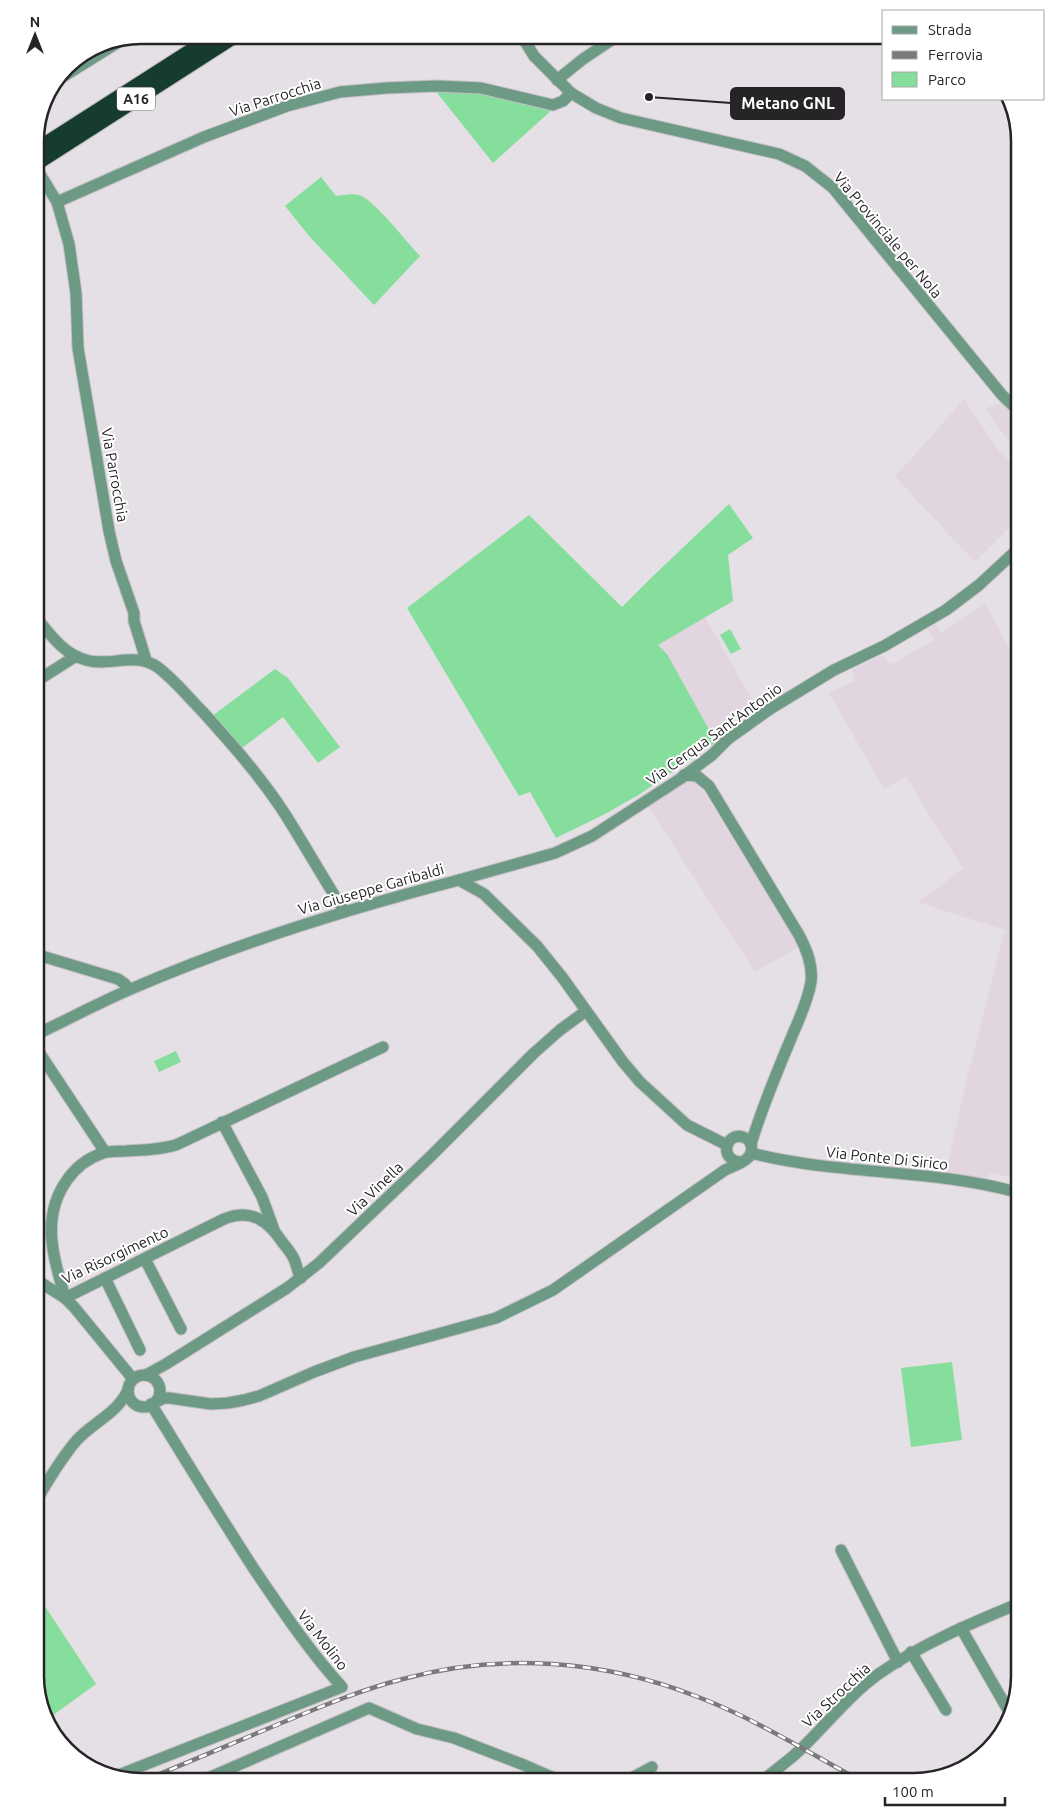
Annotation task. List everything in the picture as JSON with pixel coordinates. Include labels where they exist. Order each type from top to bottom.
[{"type":"highway","name":"A16","points":[[44,145],[202,44]]},
{"type":"highway","name":"A16","points":[[44,159],[222,44]]},
{"type":"street","name":"Via Provinciale per Nola","points":[[527,44],[534,56],[571,94],[596,108],[621,118],[779,154],[805,166],[833,188],[1002,395],[1011,404]]},
{"type":"street","points":[[557,80],[606,44]]},
{"type":"street","points":[[77,68],[105,50]]},
{"type":"street","name":"Via Parrocchia","points":[[57,202],[204,137],[287,106],[340,92],[437,86],[480,88],[553,105],[563,101],[571,94]]},
{"type":"street","name":"Via Parrocchia","points":[[44,180],[57,202],[69,244],[76,293],[78,348],[109,531],[116,561],[134,613],[134,622],[146,660]]},
{"type":"street","name":"Via Cerqua Sant'Antonio","points":[[459,880],[555,853],[592,836],[684,776],[701,770],[712,755],[728,739],[770,709],[834,670],[884,646],[946,610],[980,585],[1011,556]]},
{"type":"street","points":[[44,626],[62,647],[84,660],[95,662],[133,659],[146,660],[172,680],[236,748],[284,813],[344,911]]},
{"type":"street","points":[[44,676],[76,656]]},
{"type":"street","points":[[110,1414],[121,1409],[144,1407],[164,1398],[211,1404],[244,1400],[360,1355],[496,1318],[553,1290],[717,1175],[747,1159],[758,1120],[804,1004],[811,982],[811,966],[808,950],[701,770]]},
{"type":"street","name":"Via Giuseppe Garibaldi","points":[[44,1031],[129,989],[230,950],[344,911],[459,880],[484,894],[510,918],[562,976],[623,1062],[640,1082],[687,1125],[730,1145]]},
{"type":"street","points":[[44,957],[118,979],[129,989]]},
{"type":"street","name":"Via Vinella","points":[[146,1375],[313,1269],[534,1053],[560,1030],[586,1011]]},
{"type":"street","name":"Via Risorgimento","points":[[294,1258],[268,1224],[251,1216],[233,1215],[65,1298],[52,1244],[51,1228],[55,1201],[68,1178],[79,1165],[105,1152],[163,1149],[176,1145],[383,1047]]},
{"type":"street","points":[[44,1060],[105,1152]]},
{"type":"street","points":[[717,1175],[730,1145],[758,1120]]},
{"type":"street","points":[[222,1122],[262,1197],[274,1230]]},
{"type":"street","name":"Via Ponte Di Sirico","points":[[730,1145],[743,1137],[751,1148],[793,1162],[842,1169],[940,1177],[1011,1190]]},
{"type":"street","points":[[730,1145],[733,1160],[740,1162]]},
{"type":"street","points":[[145,1258],[181,1329]]},
{"type":"street","points":[[294,1258],[313,1269]]},
{"type":"street","points":[[294,1258],[301,1278]]},
{"type":"street","points":[[105,1278],[140,1350]]},
{"type":"street","points":[[44,1285],[65,1298],[74,1307],[133,1379]]},
{"type":"street","points":[[153,1404],[160,1394],[162,1370],[166,1364]]},
{"type":"street","points":[[44,1487],[76,1441],[120,1404],[133,1379],[140,1375],[146,1375],[155,1379],[160,1388],[194,1401]]},
{"type":"street","points":[[128,1390],[130,1400],[139,1406]]},
{"type":"street","name":"Via Molino","points":[[127,1772],[342,1687],[318,1661],[294,1630],[230,1532],[153,1404]]},
{"type":"street","points":[[841,1550],[898,1662]]},
{"type":"street","name":"Via Strocchia","points":[[772,1773],[801,1749],[842,1705],[879,1674],[911,1652],[1011,1607]]},
{"type":"street","points":[[962,1628],[1006,1707]]},
{"type":"street","points":[[911,1652],[946,1710]]},
{"type":"street","points":[[220,1773],[369,1708],[417,1729],[454,1738],[543,1773]]},
{"type":"street","points":[[641,1773],[652,1767]]},
{"type":"shaded area","points":[[964,399],[999,451],[1011,462],[1011,526],[975,562],[895,477]]},
{"type":"shaded area","points":[[1002,403],[1011,411],[1011,443],[996,425],[986,408]]},
{"type":"shaded area","points":[[985,603],[1011,652],[1011,1177],[990,1173],[987,1180],[946,1173],[965,1086],[1005,930],[918,902],[963,869],[906,777],[884,789],[829,693],[855,681],[852,669],[884,655],[890,665],[934,640],[928,629],[936,624],[942,633]]},
{"type":"shaded area","points":[[705,617],[753,701],[710,732],[667,654],[658,645]]},
{"type":"shaded area","points":[[684,780],[697,783],[702,789],[799,947],[755,972],[648,806]]},
{"type":"green space","points":[[434,89],[481,91],[554,108],[493,163]]},
{"type":"green space","points":[[321,177],[336,196],[359,195],[373,204],[420,256],[374,305],[310,237],[285,206]]},
{"type":"green space","points":[[729,504],[753,538],[728,555],[733,601],[658,645],[667,654],[716,742],[640,794],[607,813],[556,838],[530,792],[519,796],[407,608],[529,515],[622,607]]},
{"type":"green space","points":[[730,629],[741,649],[731,654],[720,635]]},
{"type":"green space","points":[[275,669],[288,678],[340,747],[318,763],[283,717],[242,748],[212,716]]},
{"type":"green space","points":[[176,1051],[181,1062],[159,1072],[154,1061]]},
{"type":"green space","points":[[952,1362],[962,1440],[911,1447],[901,1368]]},
{"type":"green space","points":[[44,1605],[96,1684],[52,1716],[44,1683]]},
{"type":"railway","points":[[162,1773],[310,1711],[371,1688],[440,1671],[477,1665],[514,1663],[552,1664],[589,1668],[663,1684],[741,1715],[847,1773]]},
{"type":"place","name":"Metano GNL","points":[[649,97]]}]
